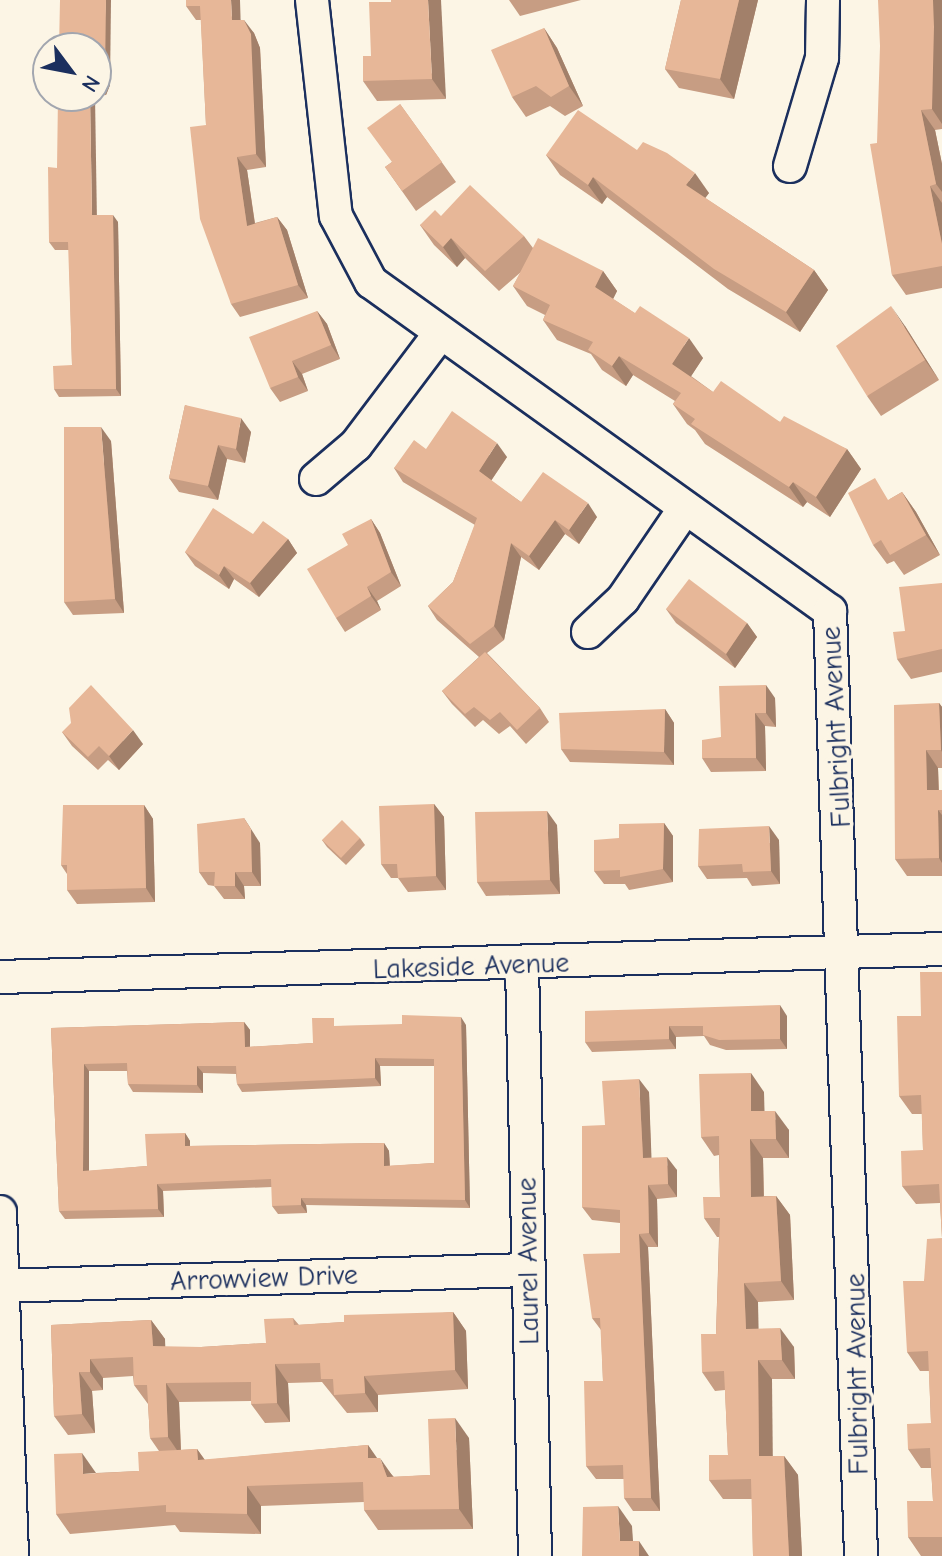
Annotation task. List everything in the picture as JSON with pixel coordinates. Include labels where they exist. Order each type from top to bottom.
[{"type":"street","name":"Fulbright Avenue","points":[[312,0],[336,216],[371,282],[439,335],[830,611],[846,952],[861,1556]]},
{"type":"street","points":[[790,166],[822,58],[823,0]]},
{"type":"street","points":[[316,479],[356,445],[439,335]]},
{"type":"street","points":[[588,632],[623,599],[685,508]]},
{"type":"street","name":"Lakeside Avenue","points":[[0,977],[522,965],[942,949]]},
{"type":"street","name":"Laurel Avenue","points":[[522,965],[535,1556]]},
{"type":"street","points":[[0,1212],[0,1286],[12,1556]]},
{"type":"street","name":"Arrowview Drive","points":[[0,1286],[528,1270]]},
{"type":"building","points":[[60,0],[106,0],[106,32],[59,32]]},
{"type":"building","points":[[186,0],[231,0],[232,20],[244,20],[251,34],[256,154],[237,157],[247,226],[277,217],[298,285],[231,304],[200,219],[190,127],[206,125],[200,6],[186,6]]},
{"type":"building","points":[[428,0],[432,79],[363,81],[363,56],[371,56],[369,2]]},
{"type":"building","points":[[681,0],[739,0],[720,79],[665,69]]},
{"type":"building","points":[[878,0],[933,0],[932,109],[921,110],[936,184],[930,186],[942,244],[942,266],[892,275],[870,144],[877,143]]},
{"type":"building","points":[[544,28],[569,86],[551,97],[536,86],[512,97],[491,50]]},
{"type":"building","points":[[400,104],[442,162],[402,191],[385,167],[392,162],[367,128]]},
{"type":"building","points":[[578,110],[637,150],[643,142],[667,153],[695,173],[686,185],[814,270],[786,312],[714,269],[593,177],[588,185],[546,155]]},
{"type":"building","points":[[58,112],[90,112],[92,215],[113,215],[116,389],[54,389],[53,366],[72,365],[68,242],[49,242],[48,167],[57,168]]},
{"type":"building","points":[[470,185],[524,236],[485,271],[451,238],[443,247],[420,225],[435,210],[441,216]]},
{"type":"building","points":[[538,238],[603,271],[595,287],[635,313],[640,306],[689,338],[672,364],[713,392],[721,381],[780,422],[784,416],[847,449],[816,497],[793,482],[789,487],[691,424],[695,419],[673,404],[681,393],[619,356],[612,366],[588,350],[593,342],[543,320],[550,305],[513,286]]},
{"type":"building","points":[[891,306],[925,360],[867,396],[836,346]]},
{"type":"building","points":[[317,311],[331,345],[292,361],[298,377],[270,388],[249,337]]},
{"type":"building","points":[[185,405],[241,418],[236,449],[218,445],[208,486],[169,478]]},
{"type":"building","points":[[452,411],[497,443],[479,471],[521,502],[543,472],[588,503],[569,530],[555,520],[529,556],[511,543],[494,626],[470,644],[428,606],[453,582],[477,518],[394,468],[414,440],[426,449]]},
{"type":"building","points":[[64,427],[101,427],[115,599],[64,602]]},
{"type":"building","points":[[875,478],[888,500],[902,492],[926,535],[890,555],[881,540],[873,545],[848,493]]},
{"type":"building","points":[[213,508],[253,534],[263,521],[288,539],[250,583],[224,566],[219,575],[185,552]]},
{"type":"building","points":[[371,519],[391,572],[367,587],[371,596],[336,618],[307,569],[348,545],[342,534]]},
{"type":"building","points":[[689,579],[747,623],[726,654],[666,609]]},
{"type":"building","points":[[942,583],[942,649],[897,659],[893,632],[905,631],[899,587]]},
{"type":"building","points":[[485,652],[540,708],[517,730],[500,712],[490,720],[474,707],[465,714],[442,691]]},
{"type":"building","points":[[91,685],[133,730],[109,756],[99,746],[88,757],[62,732],[71,723],[69,708]]},
{"type":"building","points":[[766,685],[766,713],[755,713],[756,758],[702,758],[702,740],[721,737],[719,686]]},
{"type":"building","points":[[939,703],[941,750],[926,750],[927,790],[942,790],[942,810],[938,810],[939,858],[895,859],[894,705]]},
{"type":"building","points":[[665,709],[664,752],[561,749],[559,713]]},
{"type":"building","points":[[434,804],[436,876],[398,878],[397,864],[381,864],[379,806]]},
{"type":"building","points":[[63,805],[144,805],[146,888],[67,890],[67,865],[61,865]]},
{"type":"building","points":[[547,811],[550,880],[477,882],[475,812]]},
{"type":"building","points":[[244,818],[251,829],[252,872],[235,872],[235,886],[214,886],[215,872],[199,872],[197,824]]},
{"type":"building","points":[[342,820],[360,838],[341,858],[322,840]]},
{"type":"building","points":[[664,823],[663,869],[620,877],[620,870],[594,871],[594,840],[619,838],[619,824]]},
{"type":"building","points":[[769,826],[771,871],[743,872],[742,864],[698,866],[699,829]]},
{"type":"building","points":[[920,972],[942,972],[942,1238],[939,1184],[902,1186],[901,1151],[923,1150],[921,1095],[899,1096],[897,1016],[921,1016]]},
{"type":"building","points":[[780,1005],[780,1039],[719,1040],[703,1035],[703,1026],[669,1026],[669,1039],[585,1042],[585,1011]]},
{"type":"building","points":[[402,1015],[461,1017],[465,1200],[301,1198],[301,1205],[272,1206],[271,1179],[157,1184],[158,1209],[59,1211],[51,1028],[244,1022],[245,1047],[313,1043],[312,1018],[334,1018],[334,1026],[402,1024]],"holes":[[[375,1058],[434,1059],[434,1163],[384,1166],[384,1143],[185,1146],[185,1133],[145,1134],[147,1166],[83,1171],[84,1064],[127,1063],[128,1084],[197,1085],[197,1066],[236,1066],[237,1084],[375,1078]]]},
{"type":"building","points":[[751,1073],[751,1111],[775,1111],[776,1139],[750,1139],[751,1197],[776,1196],[781,1281],[744,1283],[746,1329],[780,1328],[782,1360],[758,1360],[759,1456],[784,1456],[789,1556],[753,1556],[751,1479],[709,1480],[709,1455],[728,1455],[724,1371],[702,1372],[701,1334],[716,1334],[720,1218],[704,1218],[703,1197],[720,1197],[719,1136],[701,1137],[699,1074]]},
{"type":"building","points":[[639,1079],[643,1158],[667,1157],[668,1184],[648,1185],[649,1233],[639,1234],[651,1498],[624,1498],[623,1465],[586,1466],[584,1381],[603,1381],[600,1318],[592,1318],[583,1254],[620,1253],[620,1210],[582,1207],[582,1126],[605,1125],[602,1081]]},
{"type":"building","points":[[942,1238],[942,1537],[908,1537],[907,1501],[933,1501],[930,1448],[908,1449],[907,1424],[931,1423],[928,1351],[907,1352],[903,1281],[924,1281],[927,1239]]},
{"type":"building","points":[[453,1312],[455,1370],[364,1376],[365,1393],[334,1395],[333,1379],[321,1379],[320,1363],[275,1364],[277,1403],[251,1404],[251,1382],[166,1383],[168,1437],[150,1438],[147,1385],[134,1385],[133,1357],[90,1359],[90,1372],[79,1372],[82,1414],[54,1416],[51,1325],[151,1320],[153,1346],[201,1347],[266,1343],[264,1319],[293,1318],[294,1325],[344,1322],[344,1315]]},
{"type":"building","points":[[455,1418],[459,1509],[364,1510],[363,1482],[247,1486],[247,1514],[166,1512],[166,1505],[56,1514],[54,1454],[82,1453],[83,1474],[139,1471],[138,1452],[197,1449],[198,1460],[368,1445],[368,1458],[380,1458],[387,1477],[430,1475],[428,1419]]},
{"type":"building","points":[[618,1506],[620,1541],[639,1541],[639,1556],[582,1556],[583,1507]]}]
